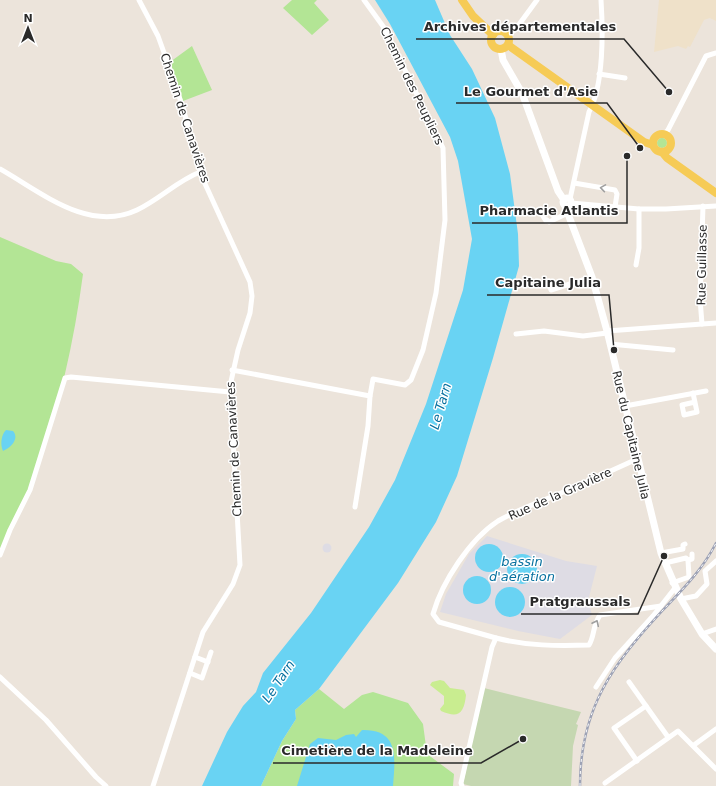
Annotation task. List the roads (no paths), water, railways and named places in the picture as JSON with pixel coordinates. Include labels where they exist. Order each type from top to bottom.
[{"type":"main road","points":[[462,0],[473,16],[493,35]]},
{"type":"main road","points":[[493,35],[500,31],[507,35],[509,40],[504,47]]},
{"type":"main road","points":[[493,35],[493,46],[504,47],[593,105],[640,138],[654,142],[658,151],[665,151]]},
{"type":"main road","points":[[654,142],[659,135],[667,134],[670,143],[665,151]]},
{"type":"main road","points":[[665,151],[672,161],[716,193]]},
{"type":"street","name":"Chemin de Canavières","points":[[139,0],[158,36],[168,61],[183,108],[200,172],[244,265],[252,289],[250,313],[232,370],[230,392],[240,565],[233,584],[203,632],[153,786]]},
{"type":"street","name":"Chemin des Peupliers","points":[[355,507],[367,433],[373,379],[405,385],[411,380],[423,350],[434,307],[445,211],[443,148],[385,29],[364,0]]},
{"type":"street","points":[[507,35],[515,30],[536,0]]},
{"type":"street","points":[[539,210],[548,222],[555,218],[567,204],[574,183],[589,112],[593,105],[599,74],[603,32],[601,0]]},
{"type":"street","name":"Rue du Capitaine Julia","points":[[504,47],[503,60],[522,93],[558,187],[558,191],[567,204],[592,277],[607,332],[661,553],[676,591],[702,634],[716,649]]},
{"type":"street","points":[[667,134],[706,56],[716,53]]},
{"type":"street","points":[[599,74],[625,78]]},
{"type":"street","points":[[0,169],[48,198],[78,212],[96,216],[114,216],[137,210],[190,176],[200,172]]},
{"type":"street","points":[[574,183],[614,190],[617,194],[615,207]]},
{"type":"street","points":[[567,204],[639,209],[716,206]]},
{"type":"street","name":"Rue Guillasse","points":[[702,324],[700,299],[703,206]]},
{"type":"street","points":[[636,265],[639,248],[639,209]]},
{"type":"street","points":[[551,213],[555,218]]},
{"type":"street","points":[[549,284],[551,290],[592,277]]},
{"type":"street","points":[[516,334],[544,331],[583,336],[607,332],[716,323]]},
{"type":"street","points":[[610,344],[673,350]]},
{"type":"street","points":[[232,370],[370,396]]},
{"type":"street","points":[[0,555],[10,530],[30,490],[65,378],[71,377],[230,392]]},
{"type":"street","points":[[625,406],[706,391]]},
{"type":"street","points":[[693,394],[695,402]]},
{"type":"street","name":"Rue de la Gravière","points":[[496,638],[439,622],[433,614],[450,574],[458,562],[484,533],[497,522],[517,511],[601,476],[637,459]]},
{"type":"street","points":[[661,553],[683,548],[684,544]]},
{"type":"street","points":[[665,563],[686,558],[688,560],[692,559],[692,554]]},
{"type":"street","points":[[596,687],[615,658],[689,577],[688,560]]},
{"type":"street","points":[[676,591],[696,596],[708,584],[705,571],[716,561]]},
{"type":"street","points":[[462,786],[461,783],[478,706],[496,638],[528,644],[554,646],[588,645],[592,640],[594,623],[600,615],[661,606]]},
{"type":"street","points":[[702,634],[716,629]]},
{"type":"street","points":[[190,674],[202,678],[212,652]]},
{"type":"street","points":[[195,657],[208,662]]},
{"type":"street","points":[[0,677],[46,720],[96,777],[106,786]]},
{"type":"street","points":[[629,682],[668,737]]},
{"type":"street","points":[[636,761],[614,728],[646,706]]},
{"type":"street","points":[[694,745],[716,729]]},
{"type":"street","points":[[605,783],[678,731],[694,745],[716,769]]},
{"type":"water","name":"Le Tarn","points":[[375,0],[435,0],[450,35],[472,69],[495,118],[510,174],[518,234],[519,266],[457,476],[436,522],[398,583],[319,689],[295,710],[296,719],[282,741],[261,786],[202,786],[227,732],[243,706],[256,692],[263,673],[311,613],[369,527],[395,480],[426,404],[463,290],[472,239],[458,161],[450,137],[390,24]]},
{"type":"water","points":[[6,430],[13,431],[15,434],[15,440],[3,451],[2,440]]},
{"type":"water","points":[[489,544],[499,548],[503,558],[499,568],[489,572],[479,568],[475,558],[479,548]]},
{"type":"water","name":"bassin d'aération","points":[[522,554],[528,555],[536,563],[536,575],[528,583],[522,584],[516,583],[508,575],[507,569],[508,563],[516,555]]},
{"type":"water","points":[[477,576],[487,580],[491,590],[487,600],[477,604],[467,600],[463,590],[467,580]]},
{"type":"water","name":"bassin d'aération","points":[[510,587],[521,591],[525,602],[521,613],[510,617],[499,613],[495,602],[499,591]]},
{"type":"water","points":[[362,730],[374,731],[383,735],[389,740],[394,756],[393,786],[297,786],[310,744],[318,738],[336,740],[346,735],[354,734],[356,737]]},
{"type":"railway","points":[[580,786],[586,733],[593,710],[603,689],[629,649],[692,578],[716,543]]},
{"type":"place","name":"Archives départementales","points":[[669,92]]},
{"type":"place","name":"Le Gourmet d'Asie","points":[[640,148]]},
{"type":"place","name":"Pharmacie Atlantis","points":[[627,156]]},
{"type":"place","name":"Capitaine Julia","points":[[614,350]]},
{"type":"place","name":"Pratgraussals","points":[[664,556]]},
{"type":"place","name":"Cimetière de la Madeleine","points":[[523,739]]}]
